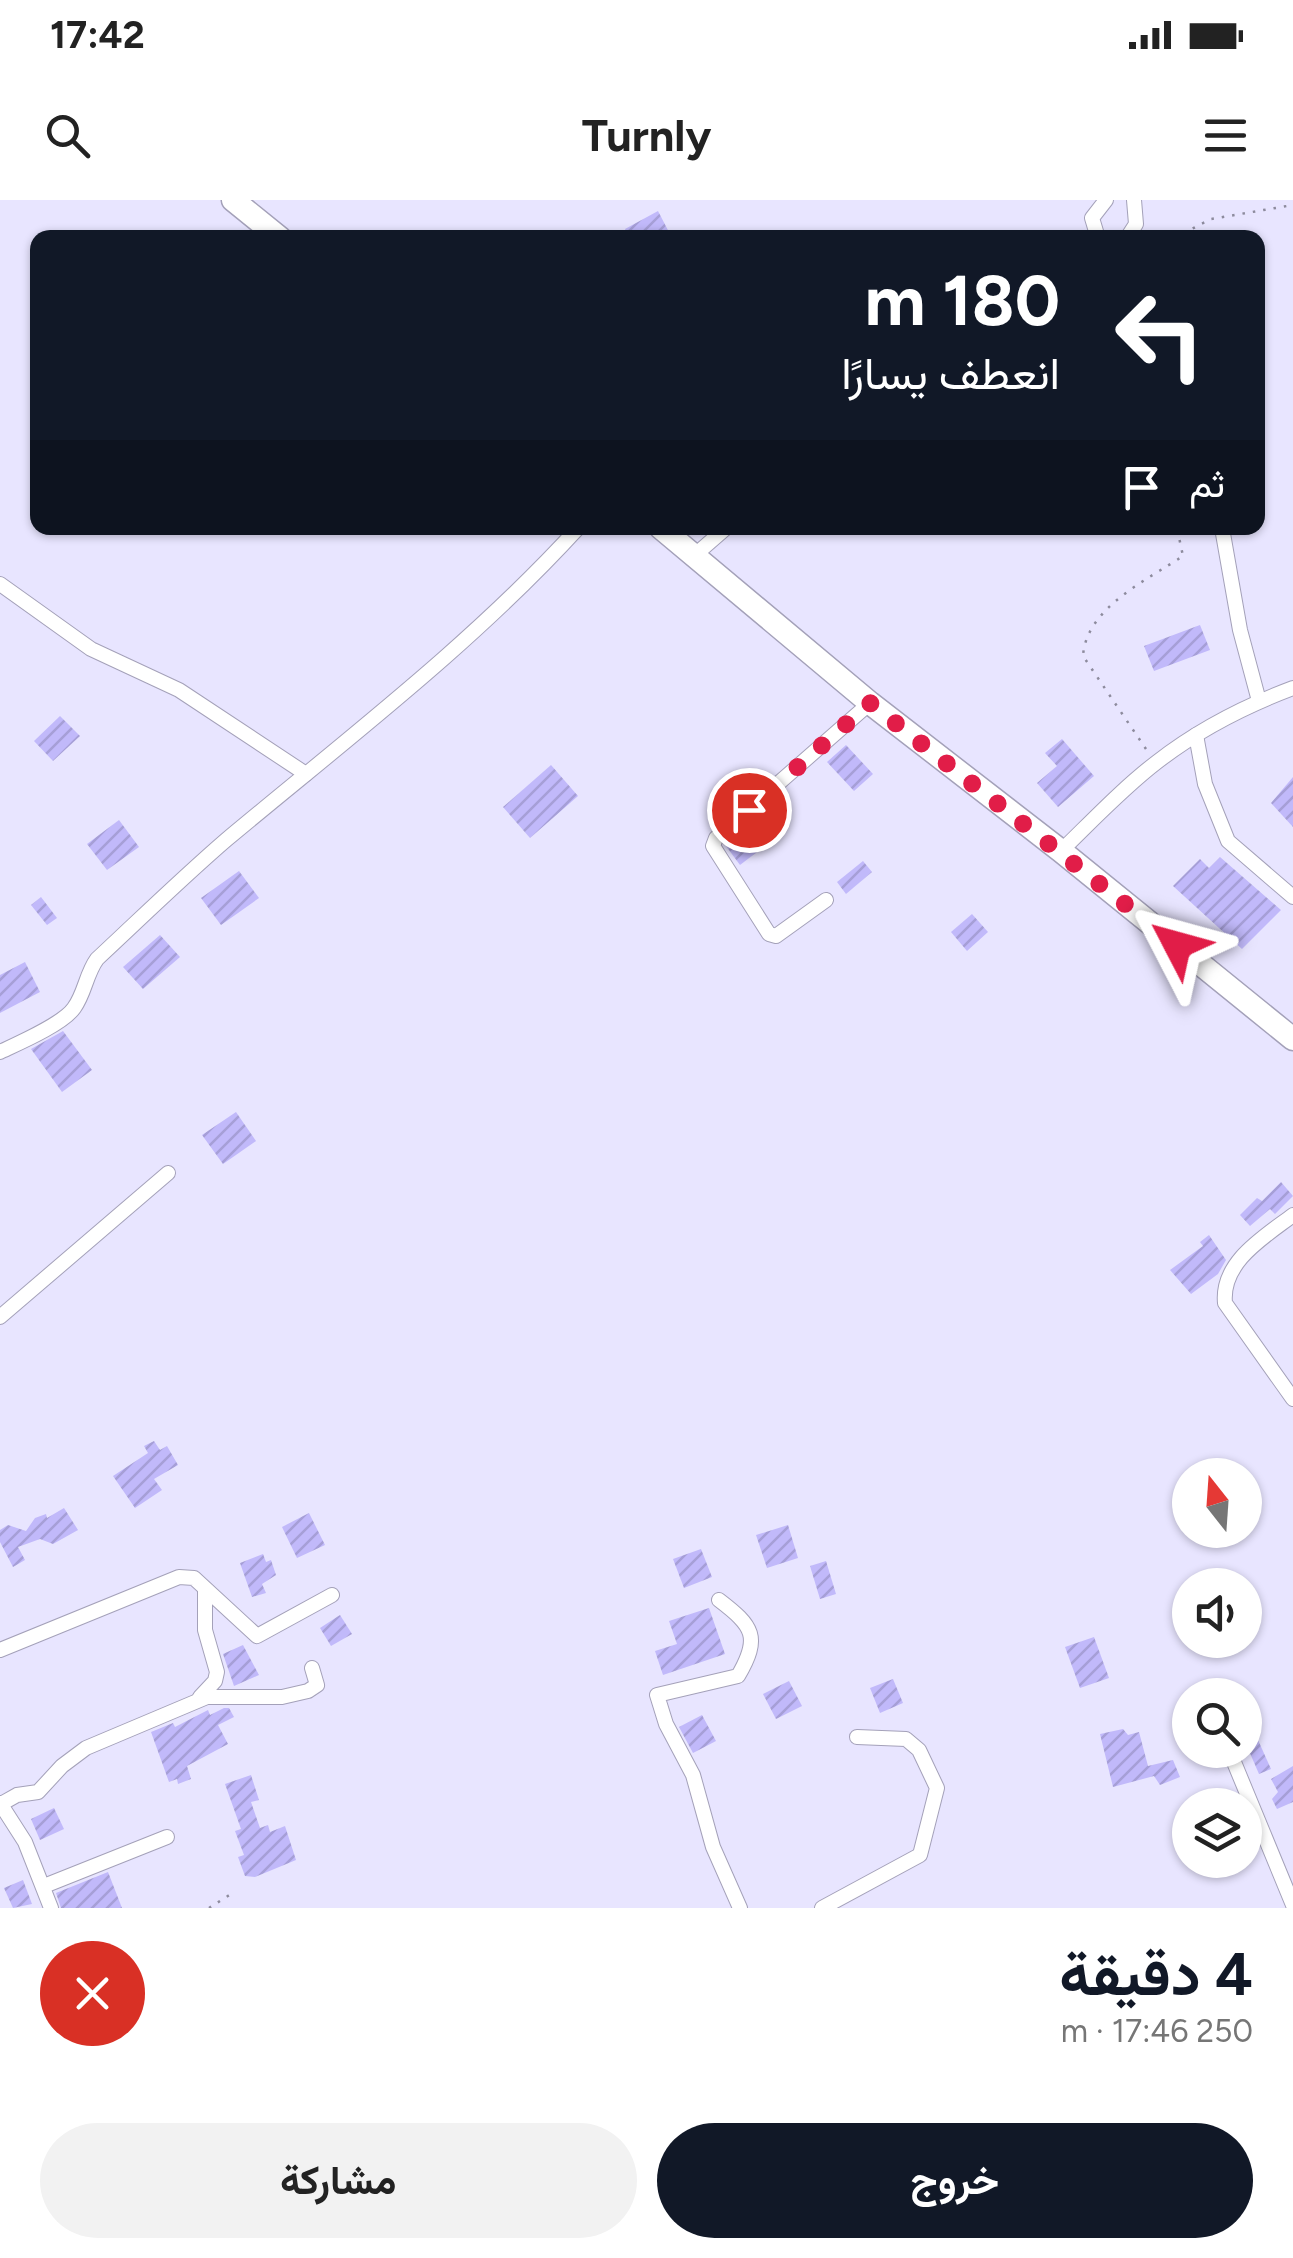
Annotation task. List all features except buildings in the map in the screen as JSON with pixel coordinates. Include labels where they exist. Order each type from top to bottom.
[{"type":"main road","points":[[233,200],[270,230]]},
{"type":"main road","points":[[669,535],[870,703],[1293,1039]]},
{"type":"street","points":[[1096,230],[1092,218],[1106,200]]},
{"type":"street","points":[[1132,230],[1136,224],[1134,200]]},
{"type":"street","points":[[0,1052],[66,1018],[79,1000],[88,971],[97,958],[222,844],[377,718],[478,629],[572,535]]},
{"type":"street","points":[[695,555],[718,535]]},
{"type":"street","points":[[1223,535],[1240,630],[1260,701]]},
{"type":"street","points":[[0,584],[91,649],[179,690],[306,774]]},
{"type":"street","points":[[1060,851],[1155,763],[1196,735],[1293,688]]},
{"type":"street","points":[[826,900],[776,936],[769,934],[713,846],[716,838],[870,703]]},
{"type":"street","points":[[1196,735],[1205,784],[1228,840],[1293,897]]},
{"type":"street","points":[[0,1317],[168,1173]]},
{"type":"street","points":[[1293,1215],[1240,1257],[1224,1290],[1225,1303],[1293,1399]]},
{"type":"street","points":[[0,1650],[179,1578],[194,1578],[257,1636],[332,1595]]},
{"type":"street","points":[[191,1704],[208,1690],[217,1672],[205,1630],[206,1588]]},
{"type":"street","points":[[718,1600],[742,1618],[753,1635],[750,1656],[738,1676],[656,1694],[666,1724],[693,1775],[713,1847],[740,1908]]},
{"type":"street","points":[[52,1908],[25,1842],[2,1809],[17,1795],[38,1792],[86,1748],[208,1697],[282,1697],[308,1692],[317,1686],[312,1668]]},
{"type":"street","points":[[822,1908],[920,1855],[937,1788],[920,1750],[906,1739],[857,1737]]},
{"type":"street","points":[[1236,1768],[1293,1905]]},
{"type":"street","points":[[44,1886],[167,1837]]},
{"type":"path","points":[[1191,230],[1212,220],[1293,204]]},
{"type":"path","points":[[1155,763],[1083,656],[1084,638],[1098,618],[1184,556],[1179,535]]},
{"type":"path","points":[[209,1908],[230,1894]]},
{"type":"route","points":[[749,810],[870,703],[1177,945]]}]
